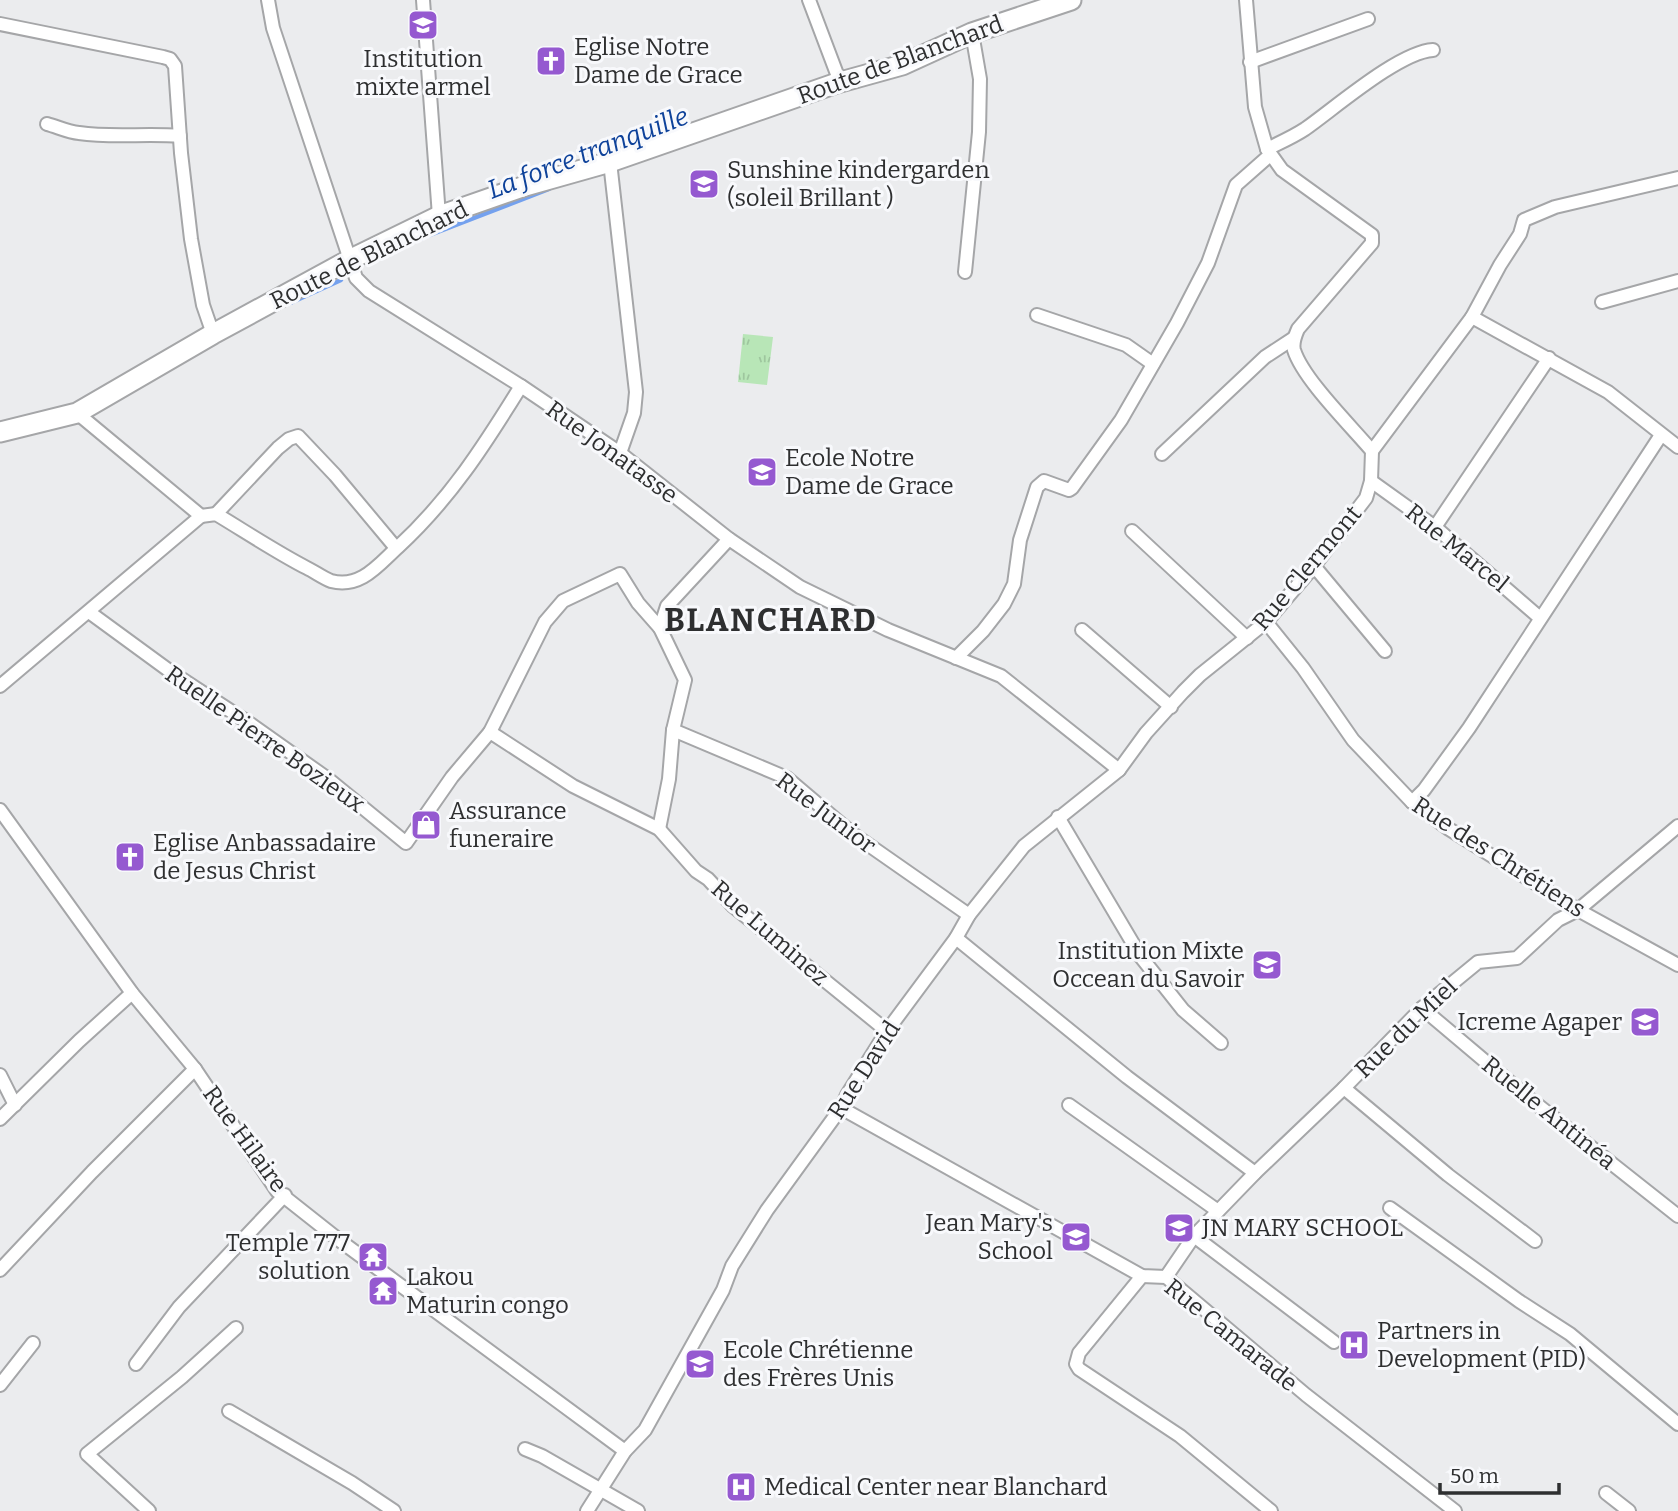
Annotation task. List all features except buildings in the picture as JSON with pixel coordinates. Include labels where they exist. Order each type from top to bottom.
[{"type":"street","name":"Rue Jonatasse","points":[[268,0],[273,28],[356,278],[369,291],[521,386],[620,453],[729,539],[800,587],[888,630],[1001,676],[1119,770]]},
{"type":"street","points":[[423,0],[439,216]]},
{"type":"street","points":[[810,0],[840,82]]},
{"type":"street","points":[[1246,0],[1255,107],[1268,152],[1282,170],[1372,235],[1372,243],[1298,329],[1294,338],[1294,352],[1314,384],[1372,451],[1472,317],[1520,234],[1524,220],[1555,208],[1678,178]]},
{"type":"street","name":"Route de Blanchard","points":[[0,430],[77,413],[212,334],[351,259],[439,216],[525,186],[610,162],[840,82],[902,65],[972,33],[1064,1]]},
{"type":"street","points":[[1250,62],[1368,19]]},
{"type":"street","points":[[0,24],[170,59],[175,66],[191,239],[203,306],[212,334]]},
{"type":"street","points":[[965,272],[979,132],[980,79],[972,33]]},
{"type":"street","points":[[957,658],[1004,604],[1014,584],[1020,540],[1037,487],[1044,481],[1072,488],[1121,420],[1208,263],[1236,185],[1268,152],[1302,132],[1392,67],[1421,52],[1433,50]]},
{"type":"street","points":[[47,124],[73,132],[110,136],[180,136]]},
{"type":"street","points":[[610,162],[636,392],[635,413],[620,453]]},
{"type":"street","points":[[1602,302],[1678,281]]},
{"type":"street","points":[[1037,315],[1126,345],[1153,364]]},
{"type":"street","points":[[1472,317],[1608,392],[1678,447]]},
{"type":"street","points":[[1162,454],[1265,357],[1294,338]]},
{"type":"street","points":[[1435,527],[1476,470],[1549,358]]},
{"type":"street","points":[[0,686],[201,516],[216,514],[331,581],[350,582],[361,579],[373,572],[429,518],[476,458],[521,386]]},
{"type":"street","points":[[77,413],[201,516]]},
{"type":"street","points":[[1412,802],[1424,790],[1469,728],[1661,435]]},
{"type":"street","points":[[216,514],[278,448],[298,436],[397,548]]},
{"type":"street","name":"Rue Clermont","points":[[1200,675],[1266,622],[1314,566],[1366,498],[1371,481],[1372,451]]},
{"type":"street","name":"Rue Marcel","points":[[1371,481],[1435,527],[1540,618]]},
{"type":"street","points":[[1132,531],[1247,638]]},
{"type":"street","points":[[660,628],[667,606],[729,539]]},
{"type":"street","points":[[1314,566],[1385,652]]},
{"type":"street","points":[[620,574],[638,603],[660,628],[685,680],[673,730],[659,829],[573,786],[490,732],[545,622],[564,601],[620,574]]},
{"type":"street","name":"Ruelle Pierre Bozieux","points":[[89,612],[171,672],[328,779],[407,843],[452,777],[490,732]]},
{"type":"street","name":"Rue des Chrétiens","points":[[1266,622],[1303,668],[1353,740],[1412,802],[1449,829],[1578,910],[1678,965]]},
{"type":"street","points":[[1082,630],[1171,707]]},
{"type":"street","name":"Rue David","points":[[587,1511],[625,1451],[645,1430],[723,1290],[732,1266],[760,1221],[841,1108],[887,1031],[956,938],[969,915],[1024,846],[1119,770],[1146,733],[1200,675]]},
{"type":"street","name":"Rue Junior","points":[[673,730],[787,778],[853,834],[969,915]]},
{"type":"street","name":"Rue Hilaire","points":[[0,810],[132,993],[195,1069],[277,1191],[339,1240],[625,1451]]},
{"type":"street","points":[[1058,817],[1141,957],[1183,1010],[1221,1043]]},
{"type":"street","name":"Rue du Miel","points":[[1166,1277],[1194,1236],[1422,1008],[1478,962],[1517,958],[1558,920],[1578,910],[1678,826]]},
{"type":"street","name":"Rue Luminez","points":[[659,829],[696,871],[733,906],[887,1031]]},
{"type":"street","points":[[956,938],[1127,1077],[1255,1173]]},
{"type":"street","points":[[0,1119],[132,993]]},
{"type":"street","name":"Ruelle Antinéa","points":[[1422,1008],[1525,1096],[1678,1216]]},
{"type":"street","points":[[0,1270],[92,1172],[195,1069]]},
{"type":"street","points":[[0,1075],[15,1105]]},
{"type":"street","points":[[1344,1088],[1448,1175],[1535,1241]]},
{"type":"street","points":[[1069,1105],[1219,1211]]},
{"type":"street","name":"Rue Camarade","points":[[841,1108],[1143,1276],[1166,1277],[1306,1395],[1455,1511]]},
{"type":"street","points":[[136,1364],[179,1307],[285,1195]]},
{"type":"street","points":[[1390,1209],[1570,1334],[1678,1424]]},
{"type":"street","points":[[1194,1236],[1334,1342]]},
{"type":"street","points":[[1143,1276],[1079,1353],[1076,1362],[1079,1369],[1180,1436],[1271,1511]]},
{"type":"street","points":[[149,1511],[88,1454],[182,1377],[236,1328]]},
{"type":"street","points":[[0,1385],[33,1343]]},
{"type":"street","points":[[229,1411],[352,1483],[394,1511]]},
{"type":"street","points":[[525,1449],[638,1511]]},
{"type":"street","points":[[1606,1493],[1629,1511]]},
{"type":"green space","points":[[743,334],[773,337],[767,385],[738,382]]},
{"type":"waterway","name":"La force tranquille","points":[[391,250],[549,189]]},
{"type":"waterway","name":"La force tranquille","points":[[288,304],[341,280]]},
{"type":"place","name":"Institution mixte armel","points":[[423,25]]},
{"type":"place","name":"Eglise Notre Dame de Grace","points":[[551,61]]},
{"type":"place","name":"Sunshine kindergarden (soleil Brillant )","points":[[704,184]]},
{"type":"place","name":"Ecole Notre Dame de Grace","points":[[762,472]]},
{"type":"place","name":"Assurance funeraire","points":[[426,825]]},
{"type":"place","name":"Eglise Anbassadaire de Jesus Christ","points":[[130,857]]},
{"type":"place","name":"Institution Mixte Occean du Savoir","points":[[1267,965]]},
{"type":"place","name":"Icreme Agaper","points":[[1645,1022]]},
{"type":"place","name":"JN MARY SCHOOL","points":[[1179,1228]]},
{"type":"place","name":"Jean Mary's School","points":[[1076,1237]]},
{"type":"place","name":"Temple 777 solution","points":[[373,1257]]},
{"type":"place","name":"Lakou Maturin congo","points":[[383,1291]]},
{"type":"place","name":"Partners in Development (PID)","points":[[1354,1345]]},
{"type":"place","name":"Ecole Chrétienne des Frères Unis","points":[[700,1364]]},
{"type":"place","name":"Medical Center near Blanchard","points":[[741,1487]]},
{"type":"district","name":"BLANCHARD","points":[[771,620]]}]
